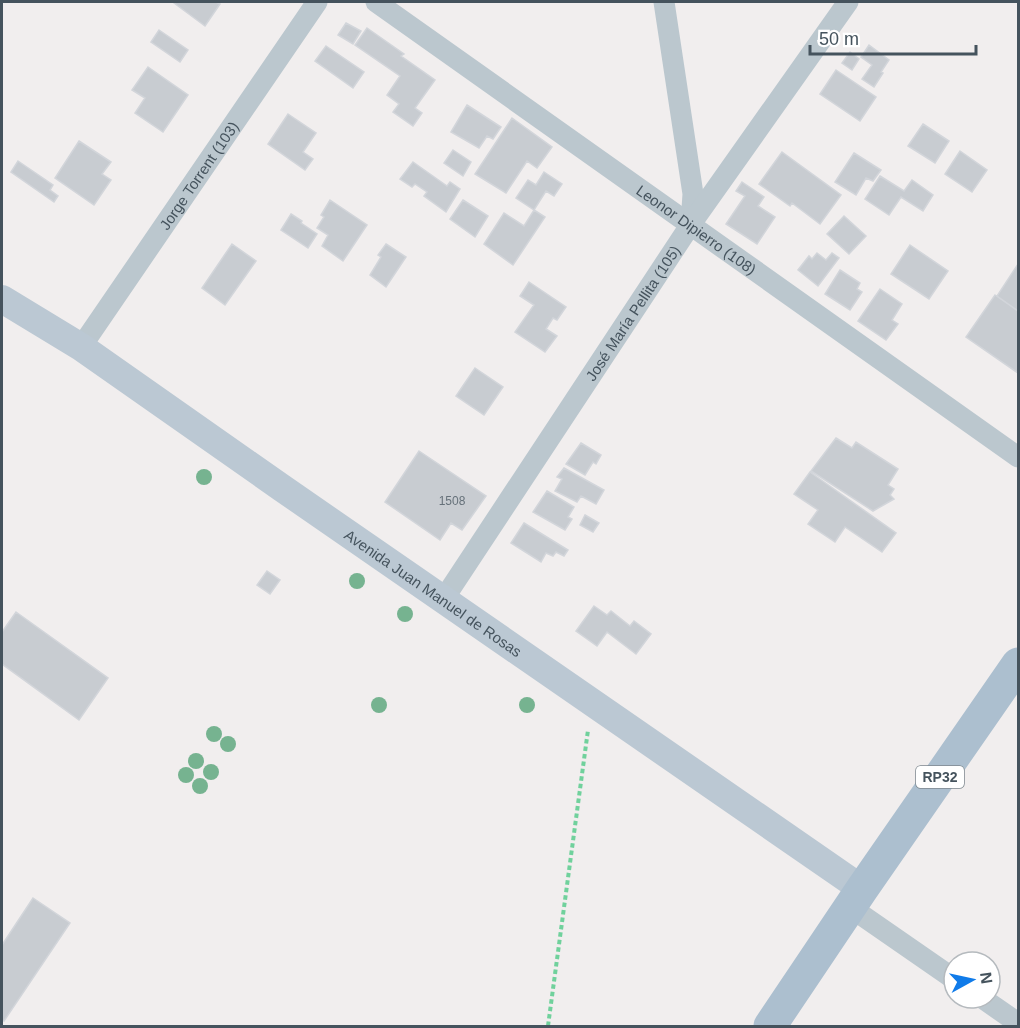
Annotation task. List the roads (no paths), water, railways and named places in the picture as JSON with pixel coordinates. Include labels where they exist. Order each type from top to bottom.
[{"type":"main road","name":"Avenida Juan Manuel de Rosas","points":[[2,299],[81,347],[592,703],[856,898]]},
{"type":"main road","name":"RP32","points":[[770,1026],[1018,664]]},
{"type":"street","name":"Jorge Torrent (103)","points":[[81,347],[317,2]]},
{"type":"street","name":"Leonor Dipierro (108)","points":[[376,2],[1018,457]]},
{"type":"street","points":[[664,2],[693,194],[691,224]]},
{"type":"street","name":"José María Pellita (105)","points":[[443,600],[691,224],[848,2]]},
{"type":"street","name":"Avenida Juan Manuel de Rosas","points":[[856,898],[942,969]]},
{"type":"street","points":[[999,1010],[1018,1023]]}]
